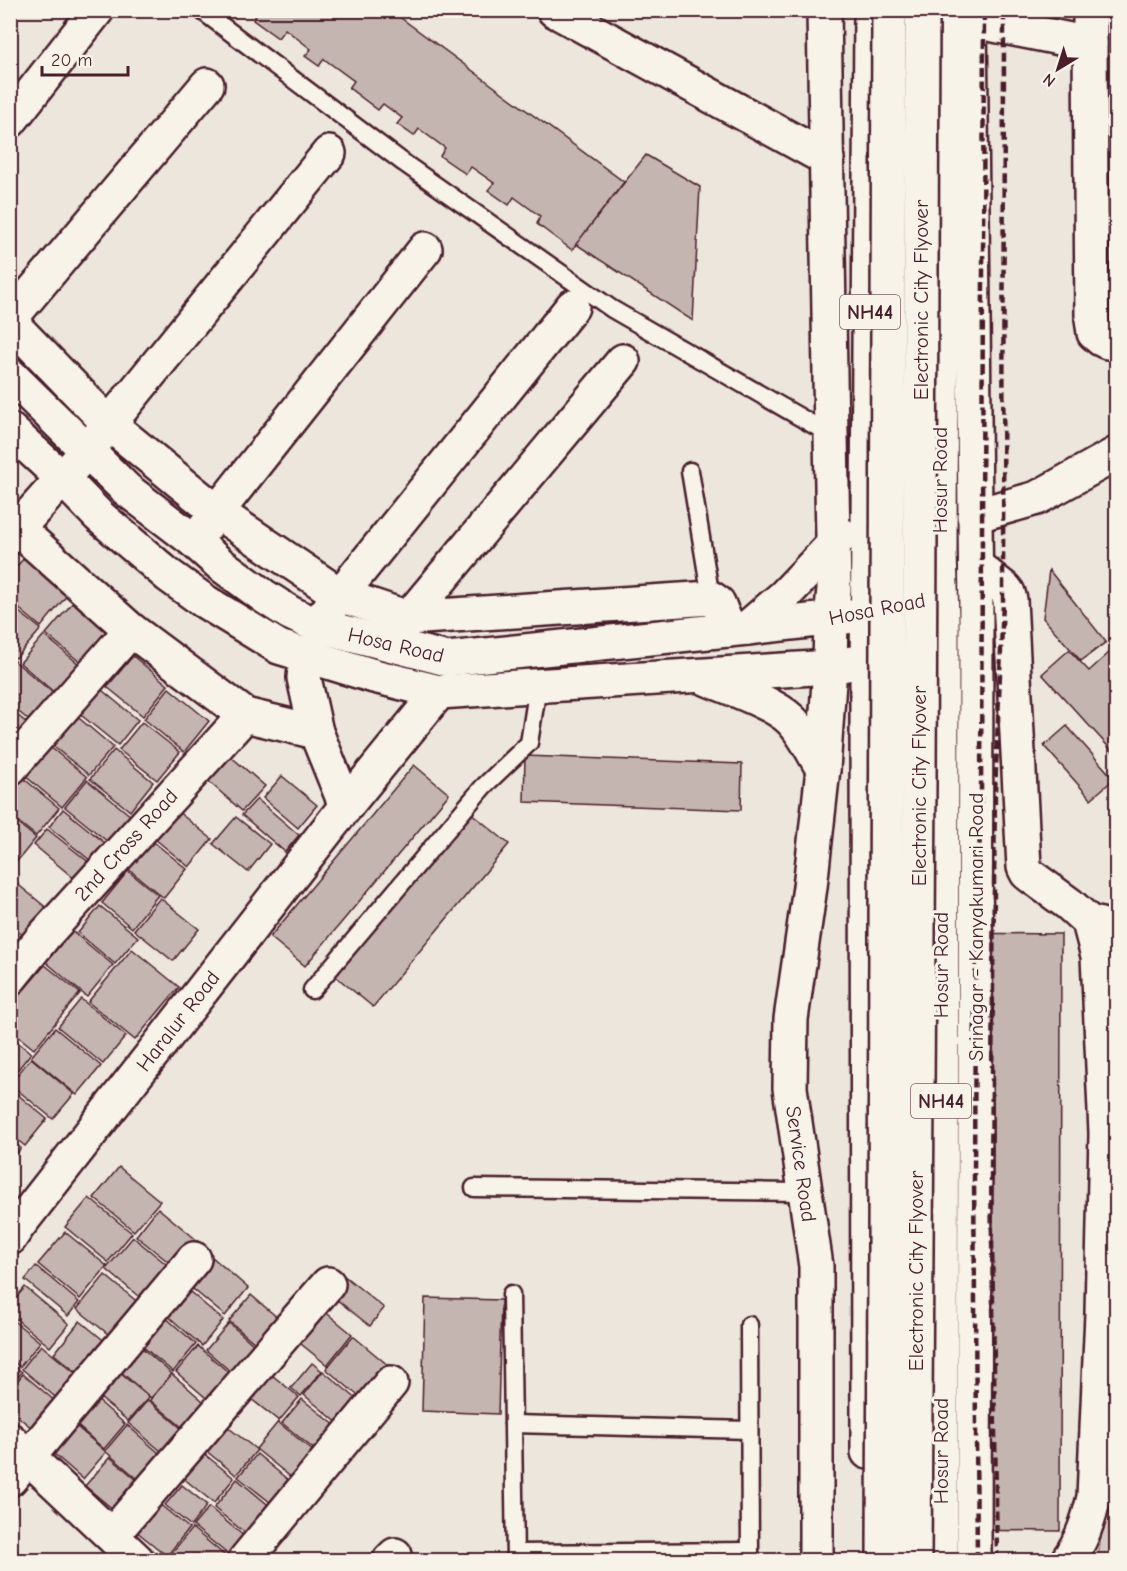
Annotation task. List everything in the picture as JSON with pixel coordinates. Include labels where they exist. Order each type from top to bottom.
[{"type":"main road","points":[[10,121],[97,10]]},
{"type":"main road","points":[[554,10],[827,159]]},
{"type":"main road","name":"Service Road","points":[[816,1560],[816,1266],[790,1088],[790,1019],[810,887],[823,769],[834,589],[824,10]]},
{"type":"main road","name":"NH44","points":[[868,1560],[871,10]]},
{"type":"main road","name":"Electronic City Flyover","points":[[884,1560],[889,10]]},
{"type":"main road","name":"Electronic City Flyover","points":[[914,1560],[922,10]]},
{"type":"main road","points":[[1090,10],[1092,319],[1094,333],[1101,339],[1107,342],[1116,339]]},
{"type":"main road","points":[[960,14],[1090,44]]},
{"type":"main road","name":"Srinagar - Kanyakumari Road","points":[[960,14],[976,566],[974,1560]]},
{"type":"main road","name":"Hosur Road","points":[[941,1560],[940,597],[960,14]]},
{"type":"main road","points":[[207,85],[10,320],[109,424],[217,512],[340,595],[408,618],[711,598],[718,603],[738,629],[784,596],[869,504]]},
{"type":"main road","points":[[316,732],[245,715],[130,630],[13,529],[87,451],[329,153]]},
{"type":"main road","points":[[194,541],[425,249]]},
{"type":"main road","points":[[346,806],[316,732],[304,678],[311,640],[340,595],[572,307]]},
{"type":"main road","points":[[386,644],[623,362]]},
{"type":"main road","name":"Hosa Road","points":[[10,375],[126,489],[220,564],[290,613],[311,640],[374,676],[439,692],[830,667],[941,642]]},
{"type":"main road","name":"Hosa Road","points":[[10,430],[99,516],[168,575],[204,601],[279,647],[311,640],[386,644],[447,659],[831,619],[869,614],[940,597]]},
{"type":"main road","points":[[975,516],[1037,498],[1116,454]]},
{"type":"main road","points":[[976,566],[1005,589],[1010,600],[1024,867],[1032,877],[1103,925],[1098,956],[1106,1133],[1095,1497],[1088,1524],[1078,1546],[1068,1560]]},
{"type":"main road","points":[[10,768],[130,630]]},
{"type":"main road","points":[[701,676],[769,705],[789,718],[802,734],[823,769]]},
{"type":"main road","name":"Haralur Road","points":[[10,1238],[346,806],[439,692]]},
{"type":"main road","name":"2nd Cross Road","points":[[10,978],[44,936],[245,715]]},
{"type":"main road","points":[[194,1259],[17,1459],[121,1551],[328,1284]]},
{"type":"main road","points":[[245,1560],[391,1383]]},
{"type":"lane","points":[[201,10],[404,163],[612,309],[831,435]]},
{"type":"lane","points":[[690,471],[711,598]]},
{"type":"lane","points":[[312,990],[483,787],[529,743],[538,686]]},
{"type":"lane","points":[[474,1188],[805,1192]]},
{"type":"lane","points":[[511,1294],[515,1557],[750,1556],[749,1325]]},
{"type":"lane","points":[[513,1424],[749,1430]]},
{"type":"shaded area","points":[[1116,1407],[1116,1560],[1098,1560]]},
{"type":"building","points":[[259,10],[390,10],[624,182],[572,250],[537,224],[540,216],[514,197],[509,205],[488,190],[494,183],[471,167],[466,174],[440,156],[445,148],[419,129],[414,136],[397,124],[402,118],[383,104],[378,110],[349,88],[354,81],[324,59],[319,66],[305,56],[311,49],[285,29],[278,38],[253,20]]},
{"type":"building","points":[[1104,10],[1116,10],[1116,320],[1103,324]]},
{"type":"building","points":[[646,155],[700,187],[693,321],[576,244]]},
{"type":"building","points":[[24,558],[68,594],[41,627],[10,601],[10,574]]},
{"type":"building","points":[[1049,570],[1106,642],[1081,661],[1043,618]]},
{"type":"building","points":[[74,601],[113,635],[86,667],[46,634]]},
{"type":"building","points":[[10,605],[41,629],[16,658],[10,654]]},
{"type":"building","points":[[44,635],[80,665],[56,694],[20,663]]},
{"type":"building","points":[[1069,650],[1089,671],[1110,652],[1116,659],[1116,755],[1042,674]]},
{"type":"building","points":[[133,656],[168,685],[143,716],[107,687]]},
{"type":"building","points":[[12,659],[53,693],[30,721],[10,705],[10,661]]},
{"type":"building","points":[[97,686],[138,720],[118,745],[76,711]]},
{"type":"building","points":[[169,688],[209,721],[184,752],[144,719]]},
{"type":"building","points":[[10,709],[28,724],[10,744]]},
{"type":"building","points":[[73,713],[113,747],[89,775],[49,743]]},
{"type":"building","points":[[142,722],[180,752],[157,780],[119,750]]},
{"type":"building","points":[[1067,726],[1114,779],[1091,799],[1044,746]]},
{"type":"building","points":[[49,746],[87,777],[62,807],[24,775]]},
{"type":"building","points":[[114,750],[153,782],[130,811],[90,779]]},
{"type":"building","points":[[229,755],[265,786],[242,811],[207,780]]},
{"type":"building","points":[[525,756],[742,764],[741,810],[524,802]]},
{"type":"building","points":[[414,765],[449,794],[305,966],[270,937]]},
{"type":"building","points":[[282,776],[317,805],[298,828],[263,798]]},
{"type":"building","points":[[23,778],[59,808],[36,836],[10,815],[10,793]]},
{"type":"building","points":[[87,780],[131,816],[108,842],[65,807]]},
{"type":"building","points":[[257,799],[299,835],[285,852],[242,815]]},
{"type":"building","points":[[172,807],[212,839],[189,867],[149,834]]},
{"type":"building","points":[[63,809],[105,843],[91,861],[49,827]]},
{"type":"building","points":[[470,812],[509,844],[373,1007],[334,975]]},
{"type":"building","points":[[10,817],[36,838],[10,870]]},
{"type":"building","points":[[236,817],[270,844],[248,872],[213,844]]},
{"type":"building","points":[[47,829],[90,863],[76,880],[34,845]]},
{"type":"building","points":[[150,839],[187,869],[164,898],[127,868]]},
{"type":"building","points":[[128,871],[158,895],[132,928],[102,903]]},
{"type":"building","points":[[10,878],[48,909],[25,937],[10,925]]},
{"type":"building","points":[[160,898],[199,929],[173,961],[134,930]]},
{"type":"building","points":[[100,906],[138,937],[115,964],[78,933]]},
{"type":"building","points":[[10,929],[24,939],[10,955]]},
{"type":"building","points":[[72,931],[113,965],[87,997],[46,962]]},
{"type":"building","points":[[944,933],[1061,934],[1060,1531],[943,1530]]},
{"type":"building","points":[[132,949],[179,987],[135,1040],[88,1002]]},
{"type":"building","points":[[45,965],[80,993],[34,1049],[10,1030],[10,1006]]},
{"type":"building","points":[[81,999],[126,1036],[103,1064],[58,1027]]},
{"type":"building","points":[[55,1028],[101,1066],[77,1095],[31,1057]]},
{"type":"building","points":[[10,1036],[31,1053],[11,1078],[10,1078]]},
{"type":"building","points":[[31,1058],[74,1094],[53,1119],[10,1084]]},
{"type":"building","points":[[10,1088],[47,1119],[25,1146],[10,1134]]},
{"type":"building","points":[[10,1139],[21,1148],[10,1162]]},
{"type":"building","points":[[119,1167],[160,1201],[134,1231],[94,1198]]},
{"type":"building","points":[[89,1198],[132,1233],[108,1262],[65,1227]]},
{"type":"building","points":[[158,1208],[198,1241],[176,1268],[136,1236]]},
{"type":"building","points":[[65,1232],[107,1266],[80,1299],[38,1264]]},
{"type":"building","points":[[133,1237],[171,1268],[144,1301],[106,1269]]},
{"type":"building","points":[[211,1256],[248,1288],[225,1316],[187,1284]]},
{"type":"building","points":[[36,1266],[79,1302],[68,1316],[25,1280]]},
{"type":"building","points":[[342,1274],[384,1308],[370,1326],[327,1292]]},
{"type":"building","points":[[105,1275],[140,1304],[113,1338],[77,1309]]},
{"type":"building","points":[[25,1287],[69,1324],[50,1347],[10,1314],[10,1305]]},
{"type":"building","points":[[189,1291],[223,1320],[202,1346],[168,1316]]},
{"type":"building","points":[[251,1295],[285,1324],[263,1350],[229,1321]]},
{"type":"building","points":[[425,1298],[501,1300],[498,1414],[422,1411]]},
{"type":"building","points":[[317,1305],[352,1334],[327,1365],[291,1336]]},
{"type":"building","points":[[165,1317],[196,1344],[173,1372],[141,1345]]},
{"type":"building","points":[[10,1318],[40,1342],[20,1367],[10,1359]]},
{"type":"building","points":[[80,1321],[107,1343],[81,1376],[54,1354]]},
{"type":"building","points":[[229,1323],[262,1352],[239,1379],[206,1350]]},
{"type":"building","points":[[353,1336],[389,1366],[362,1399],[326,1369]]},
{"type":"building","points":[[41,1345],[80,1377],[60,1401],[22,1369]]},
{"type":"building","points":[[198,1346],[235,1378],[213,1404],[176,1372]]},
{"type":"building","points":[[141,1347],[172,1374],[151,1398],[120,1371]]},
{"type":"building","points":[[10,1363],[22,1372],[10,1386]]},
{"type":"building","points":[[312,1363],[322,1371],[301,1396],[291,1388]]},
{"type":"building","points":[[267,1371],[299,1397],[279,1421],[246,1395]]},
{"type":"building","points":[[323,1371],[358,1400],[339,1424],[304,1395]]},
{"type":"building","points":[[23,1374],[55,1401],[32,1428],[10,1410],[10,1389]]},
{"type":"building","points":[[121,1374],[149,1397],[128,1421],[100,1398]]},
{"type":"building","points":[[172,1374],[211,1408],[189,1433],[150,1400]]},
{"type":"building","points":[[94,1397],[125,1424],[104,1449],[73,1422]]},
{"type":"building","points":[[302,1399],[336,1426],[316,1451],[282,1423]]},
{"type":"building","points":[[148,1400],[188,1434],[168,1457],[128,1423]]},
{"type":"building","points":[[69,1420],[106,1452],[83,1479],[46,1447]]},
{"type":"building","points":[[220,1421],[257,1450],[236,1475],[200,1446]]},
{"type":"building","points":[[278,1422],[313,1451],[292,1478],[256,1449]]},
{"type":"building","points":[[127,1425],[167,1460],[145,1485],[105,1451]]},
{"type":"building","points":[[203,1453],[234,1478],[214,1503],[183,1478]]},
{"type":"building","points":[[257,1454],[293,1484],[275,1506],[238,1477]]},
{"type":"building","points":[[110,1457],[144,1486],[120,1515],[85,1486]]},
{"type":"building","points":[[237,1479],[272,1508],[249,1536],[214,1508]]},
{"type":"building","points":[[182,1485],[207,1505],[191,1526],[165,1505]]},
{"type":"building","points":[[158,1503],[189,1528],[167,1556],[136,1531]]},
{"type":"building","points":[[209,1507],[245,1537],[230,1556],[193,1526]]},
{"type":"building","points":[[192,1528],[228,1558],[226,1560],[166,1560]]},
{"type":"railway","points":[[977,1560],[974,1177],[975,988],[981,797],[984,10]]},
{"type":"railway","points":[[997,1560],[991,1174],[995,792],[1003,602],[1004,10]]}]
